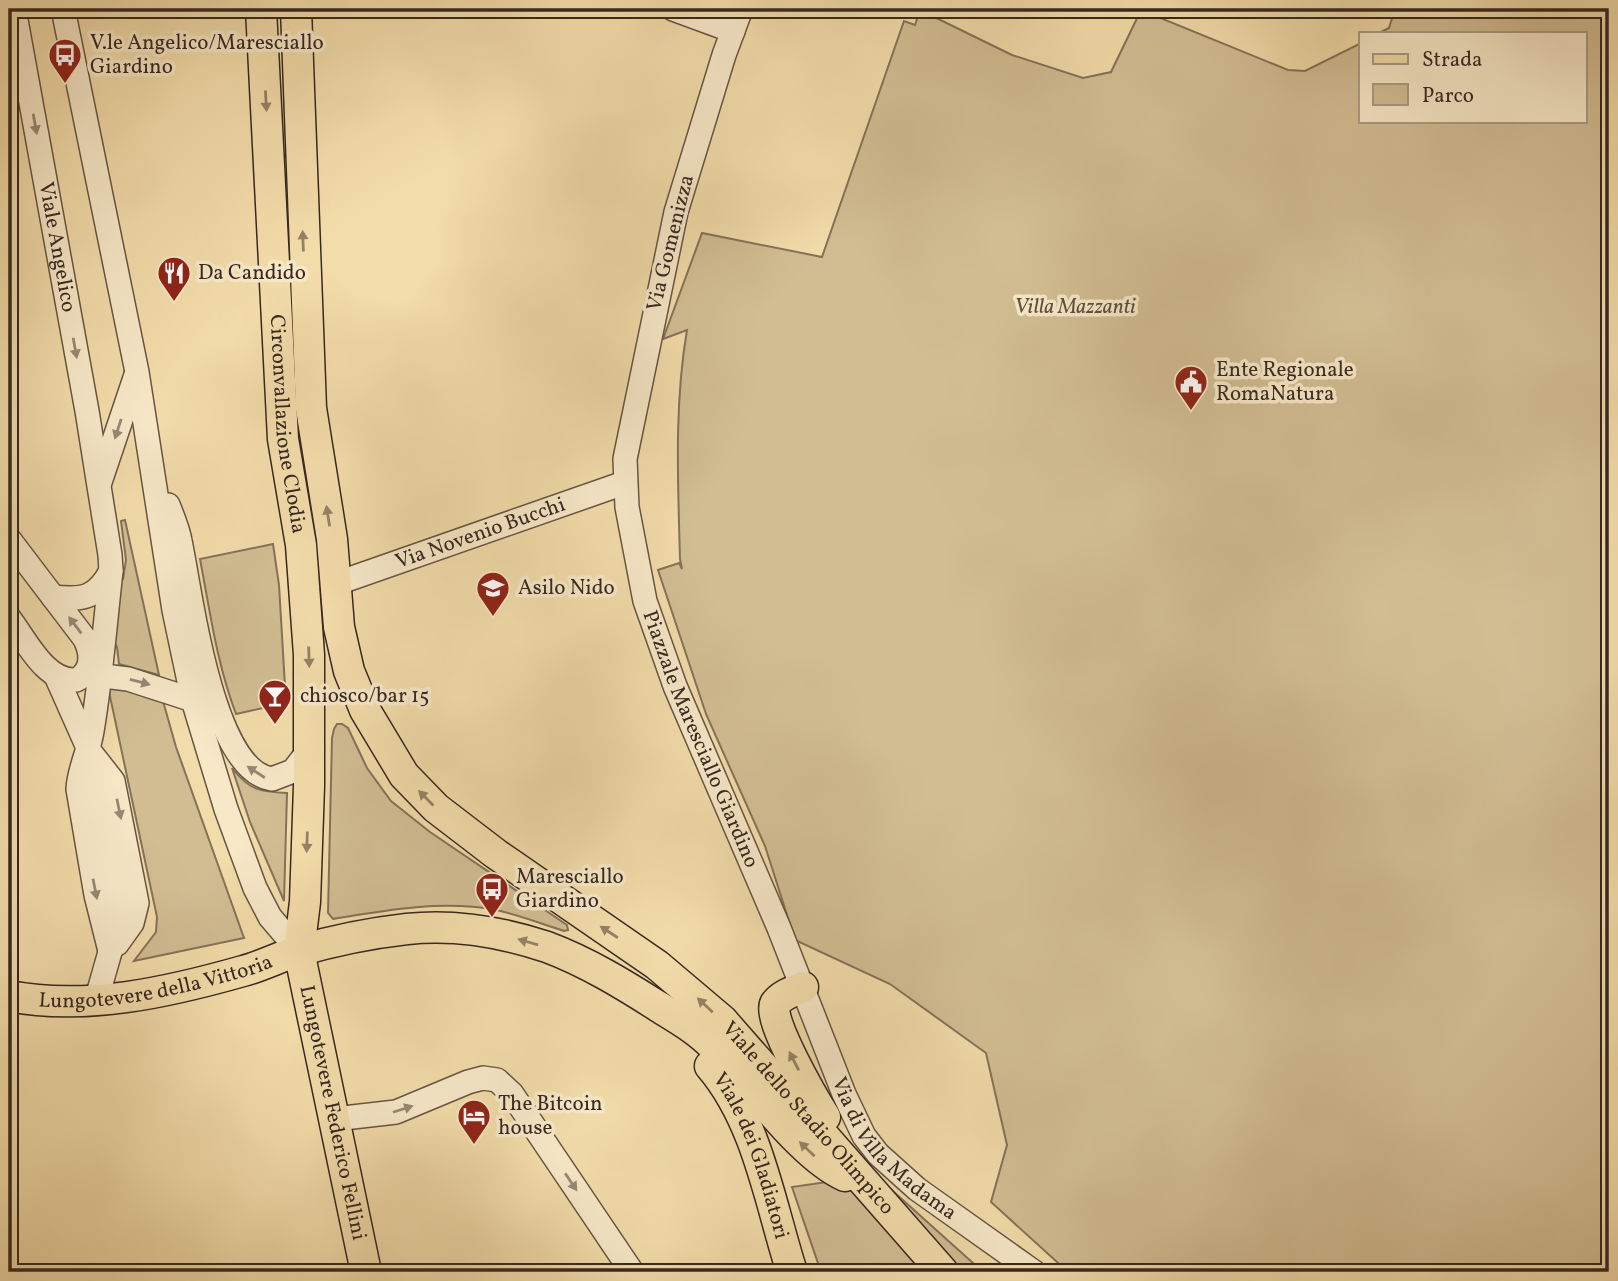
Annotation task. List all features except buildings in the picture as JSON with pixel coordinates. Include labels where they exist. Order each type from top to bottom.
[{"type":"main road","name":"Circonvallazione Clodia","points":[[261,9],[283,439],[306,589],[310,749]]},
{"type":"main road","name":"Circonvallazione Clodia","points":[[296,9],[309,377],[314,436],[329,521],[335,584]]},
{"type":"main road","name":"Viale dello Stadio Olimpico","points":[[335,584],[339,627],[349,671],[376,730],[412,785],[447,818],[665,971],[722,1020],[943,1272]]},
{"type":"main road","points":[[310,749],[305,902],[299,951],[406,929],[468,929],[547,947],[596,969],[634,991],[710,1042],[806,1148],[836,1172],[865,1184]]},
{"type":"main road","name":"Lungotevere della Vittoria","points":[[9,996],[41,1001],[96,1000],[144,994],[244,971],[299,951]]},
{"type":"main road","name":"Lungotevere Federico Fellini","points":[[299,951],[366,1272]]},
{"type":"main road","points":[[803,987],[782,997],[776,1003],[775,1020],[815,1101],[865,1184]]},
{"type":"main road","name":"Viale dei Gladiatori","points":[[634,991],[709,1065],[736,1102],[751,1140],[792,1272]]},
{"type":"street","name":"Viale Angelico","points":[[14,9],[99,486],[111,571]]},
{"type":"street","name":"Viale Angelico","points":[[63,9],[137,372],[151,454],[177,531],[174,556]]},
{"type":"street","points":[[673,9],[733,32]]},
{"type":"street","name":"Via Gomenizza","points":[[624,484],[625,459],[676,212],[741,9]]},
{"type":"street","name":"Viale Angelico","points":[[99,486],[137,372]]},
{"type":"street","name":"Via Novenio Bucchi","points":[[335,584],[624,484]]},
{"type":"street","name":"Piazzale Maresciallo Giardino","points":[[624,484],[629,521],[652,623],[712,776],[803,987]]},
{"type":"street","points":[[9,539],[80,632],[89,648],[93,674]]},
{"type":"street","points":[[174,556],[193,700],[226,810],[255,888],[270,917],[299,951]]},
{"type":"street","points":[[174,556],[218,713],[237,752],[253,772],[272,779],[293,771],[310,749]]},
{"type":"street","points":[[53,597],[86,597],[100,588],[111,571]]},
{"type":"street","points":[[96,1000],[118,915],[89,750],[93,674],[111,571]]},
{"type":"street","points":[[9,618],[43,664],[57,678],[89,750]]},
{"type":"street","points":[[57,678],[76,680],[93,674],[158,687],[193,700]]},
{"type":"street","name":"Via di Villa Madama","points":[[803,987],[848,1104],[872,1147],[918,1189],[1034,1272]]},
{"type":"street","points":[[335,1119],[396,1112],[468,1082],[487,1077],[497,1080],[512,1094],[632,1272]]},
{"type":"green space","name":"Villa Mazzanti","points":[[1395,9],[1609,9],[1609,1272],[1068,1272],[991,1202],[1007,1145],[986,1053],[890,984],[795,940],[765,846],[706,714],[658,570],[679,563],[682,569],[678,444],[680,387],[687,330],[663,339],[702,233],[822,257],[904,21],[915,25],[920,10],[1012,55],[1083,78],[1111,72],[1141,10],[1288,70],[1305,71],[1359,44],[1359,122],[1586,122],[1586,32],[1381,32],[1389,28]]},
{"type":"green space","points":[[125,520],[159,675],[119,664],[117,647],[111,637],[115,589],[123,579],[126,560],[121,521]]},
{"type":"green space","points":[[273,544],[279,585],[286,703],[236,714],[219,657],[200,559]]},
{"type":"green space","points":[[108,687],[161,694],[176,747],[244,938],[134,961],[156,932],[157,917]]},
{"type":"green space","points":[[337,724],[348,728],[367,768],[391,801],[430,832],[567,925],[568,930],[496,910],[455,906],[394,910],[333,919],[328,913],[332,738]]},
{"type":"green space","points":[[232,768],[244,781],[256,788],[287,793],[284,901],[250,822]]},
{"type":"green space","points":[[875,1175],[983,1272],[821,1272],[792,1187]]},
{"type":"place","name":"V.le Angelico/Maresciallo Giardino","points":[[65,85]]},
{"type":"place","name":"Da Candido","points":[[174,303]]},
{"type":"place","name":"Ente Regionale RomaNatura","points":[[1191,412]]},
{"type":"place","name":"Asilo Nido","points":[[493,618]]},
{"type":"place","name":"chiosco/bar 15","points":[[275,726]]},
{"type":"place","name":"Maresciallo Giardino","points":[[492,919]]},
{"type":"place","name":"The Bitcoin house","points":[[474,1146]]}]
